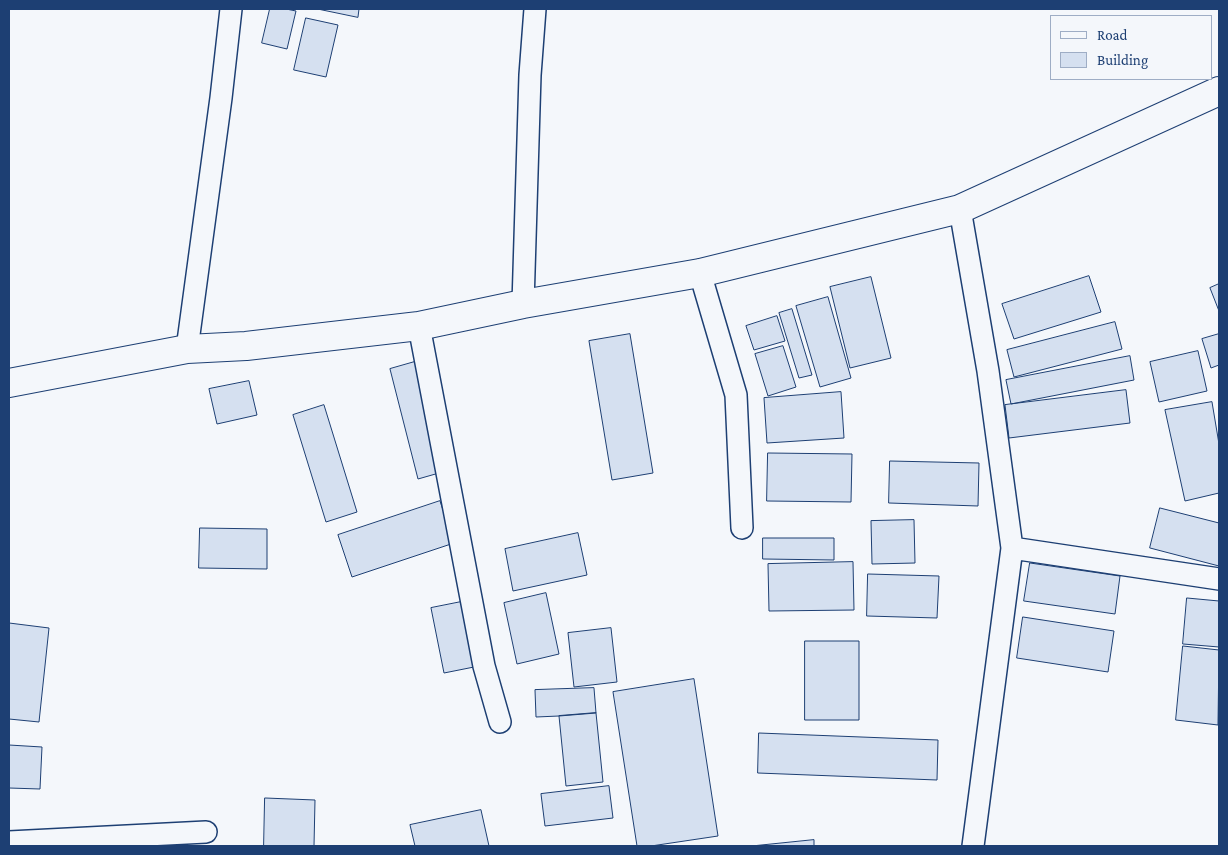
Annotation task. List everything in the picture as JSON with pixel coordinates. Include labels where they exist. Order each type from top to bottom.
[{"type":"main road","points":[[9,383],[187,349],[246,346],[419,326],[523,304],[700,274],[960,209],[1219,91]]},
{"type":"street","points":[[187,349],[220,108],[231,9]]},
{"type":"street","points":[[523,304],[530,75],[535,9]]},
{"type":"street","points":[[960,209],[988,371],[1012,548],[973,846]]},
{"type":"street","points":[[700,274],[736,395],[742,528]]},
{"type":"street","points":[[419,326],[484,666],[500,722]]},
{"type":"street","points":[[1012,548],[1219,579]]},
{"type":"street","points":[[9,842],[206,832]]},
{"type":"building","points":[[270,9],[296,11],[287,49],[262,43]]},
{"type":"building","points":[[318,9],[359,9],[358,17]]},
{"type":"building","points":[[306,18],[338,25],[326,77],[294,70]]},
{"type":"building","points":[[1089,276],[1101,312],[1014,339],[1002,304]]},
{"type":"building","points":[[871,277],[891,358],[850,368],[830,287]]},
{"type":"building","points":[[1219,284],[1219,311],[1210,288]]},
{"type":"building","points":[[828,297],[851,378],[820,387],[796,306]]},
{"type":"building","points":[[792,309],[812,375],[799,378],[779,313]]},
{"type":"building","points":[[777,316],[785,341],[754,350],[746,326]]},
{"type":"building","points":[[1115,322],[1122,349],[1014,377],[1007,350]]},
{"type":"building","points":[[630,334],[653,473],[612,480],[589,341]]},
{"type":"building","points":[[1219,334],[1219,365],[1211,368],[1202,339]]},
{"type":"building","points":[[783,346],[796,387],[768,396],[755,354]]},
{"type":"building","points":[[1198,351],[1207,391],[1159,402],[1150,362]]},
{"type":"building","points":[[1130,356],[1134,380],[1011,404],[1006,380]]},
{"type":"building","points":[[425,359],[453,469],[418,479],[390,369]]},
{"type":"building","points":[[249,381],[257,415],[217,424],[209,389]]},
{"type":"building","points":[[1126,390],[1130,423],[1009,438],[1005,405]]},
{"type":"building","points":[[841,392],[844,438],[767,443],[764,398]]},
{"type":"building","points":[[1212,402],[1219,444],[1219,493],[1185,501],[1165,410]]},
{"type":"building","points":[[324,405],[357,512],[326,522],[293,415]]},
{"type":"building","points":[[768,453],[852,454],[851,502],[767,501]]},
{"type":"building","points":[[890,461],[979,463],[978,506],[889,503]]},
{"type":"building","points":[[440,501],[454,543],[352,577],[338,535]]},
{"type":"building","points":[[1160,508],[1219,523],[1219,566],[1150,548]]},
{"type":"building","points":[[914,520],[915,563],[872,564],[871,521]]},
{"type":"building","points":[[200,528],[267,529],[267,569],[199,568]]},
{"type":"building","points":[[578,533],[587,575],[513,591],[505,549]]},
{"type":"building","points":[[763,538],[834,538],[834,560],[763,559]]},
{"type":"building","points":[[853,562],[854,610],[769,611],[768,564]]},
{"type":"building","points":[[1030,563],[1120,576],[1115,614],[1024,601]]},
{"type":"building","points":[[868,574],[939,576],[937,618],[867,616]]},
{"type":"building","points":[[546,593],[559,654],[517,664],[504,603]]},
{"type":"building","points":[[1187,598],[1219,601],[1219,647],[1183,644]]},
{"type":"building","points":[[466,601],[479,666],[444,673],[431,608]]},
{"type":"building","points":[[1023,617],[1114,631],[1108,672],[1017,658]]},
{"type":"building","points":[[9,623],[49,628],[39,722],[9,719]]},
{"type":"building","points":[[611,628],[617,682],[574,687],[568,633]]},
{"type":"building","points":[[805,641],[859,641],[859,720],[805,720]]},
{"type":"building","points":[[1183,646],[1219,650],[1218,725],[1176,720]]},
{"type":"building","points":[[694,679],[718,836],[651,846],[637,846],[613,692]]},
{"type":"building","points":[[594,688],[596,713],[536,717],[535,690]]},
{"type":"building","points":[[596,713],[603,782],[566,786],[559,716]]},
{"type":"building","points":[[759,733],[938,740],[937,780],[758,773]]},
{"type":"building","points":[[9,745],[42,747],[40,789],[9,788]]},
{"type":"building","points":[[609,786],[613,818],[545,826],[541,794]]},
{"type":"building","points":[[265,798],[315,800],[314,846],[264,846]]},
{"type":"building","points":[[481,810],[489,846],[415,846],[410,825]]},
{"type":"building","points":[[814,840],[814,846],[752,846]]}]
